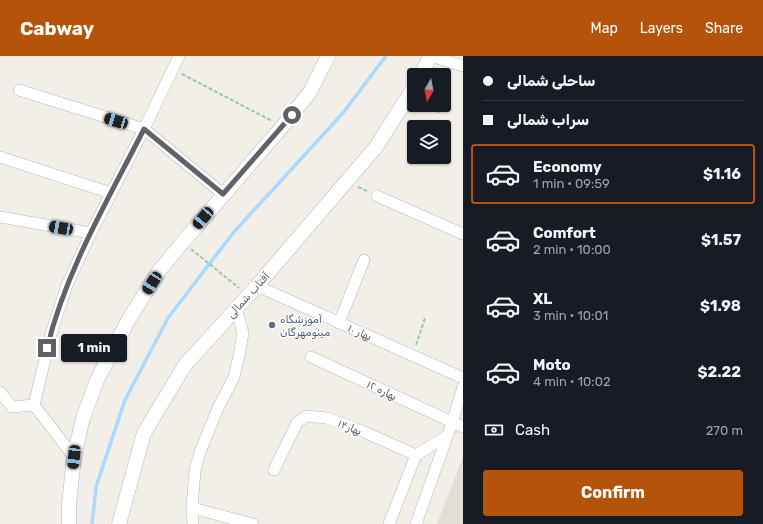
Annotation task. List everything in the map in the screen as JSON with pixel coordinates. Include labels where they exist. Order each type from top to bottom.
[{"type":"street","points":[[34,404],[51,334],[67,285],[91,233],[144,129],[178,56]]},
{"type":"street","points":[[69,524],[69,504],[74,457],[83,418],[97,380],[129,319],[159,271],[310,92],[328,56]]},
{"type":"street","points":[[425,68],[431,56],[463,66]]},
{"type":"street","points":[[19,90],[144,129],[223,194]]},
{"type":"street","name":"آفتاب شمالی","points":[[119,524],[144,433],[185,365],[376,147],[407,98]]},
{"type":"street","points":[[0,157],[111,193]]},
{"type":"street","points":[[377,196],[463,234]]},
{"type":"street","points":[[0,217],[91,233]]},
{"type":"street","points":[[339,323],[364,260]]},
{"type":"street","name":"بهار ۱۰","points":[[252,290],[339,323],[463,378]]},
{"type":"street","points":[[193,524],[192,508],[195,470],[200,452],[218,408],[234,377],[243,333],[236,308]]},
{"type":"street","name":"بهاره ۱۲","points":[[311,357],[463,427]]},
{"type":"street","points":[[416,524],[452,423],[463,387]]},
{"type":"street","points":[[0,392],[12,407],[34,404]]},
{"type":"street","points":[[34,404],[74,457]]},
{"type":"street","name":"بهار۱۴","points":[[274,470],[297,423],[306,416],[327,418],[362,431],[416,455]]},
{"type":"street","points":[[389,524],[416,455],[447,436]]},
{"type":"street","points":[[192,508],[253,524]]},
{"type":"path","points":[[173,68],[282,127]]},
{"type":"path","points":[[346,181],[377,196]]},
{"type":"path","points":[[192,250],[225,276],[252,290]]},
{"type":"path","points":[[412,355],[425,318]]},
{"type":"shaded area","points":[[463,457],[463,524],[437,524]]},
{"type":"waterway","points":[[92,524],[96,487],[125,400],[168,318],[233,233],[343,113],[386,56]]},
{"type":"place","name":"آموزشگاه مینومهرگان","points":[[272,325]]},
{"type":"route","points":[[47,348],[67,285],[91,233],[144,129],[223,194],[292,115]]}]
